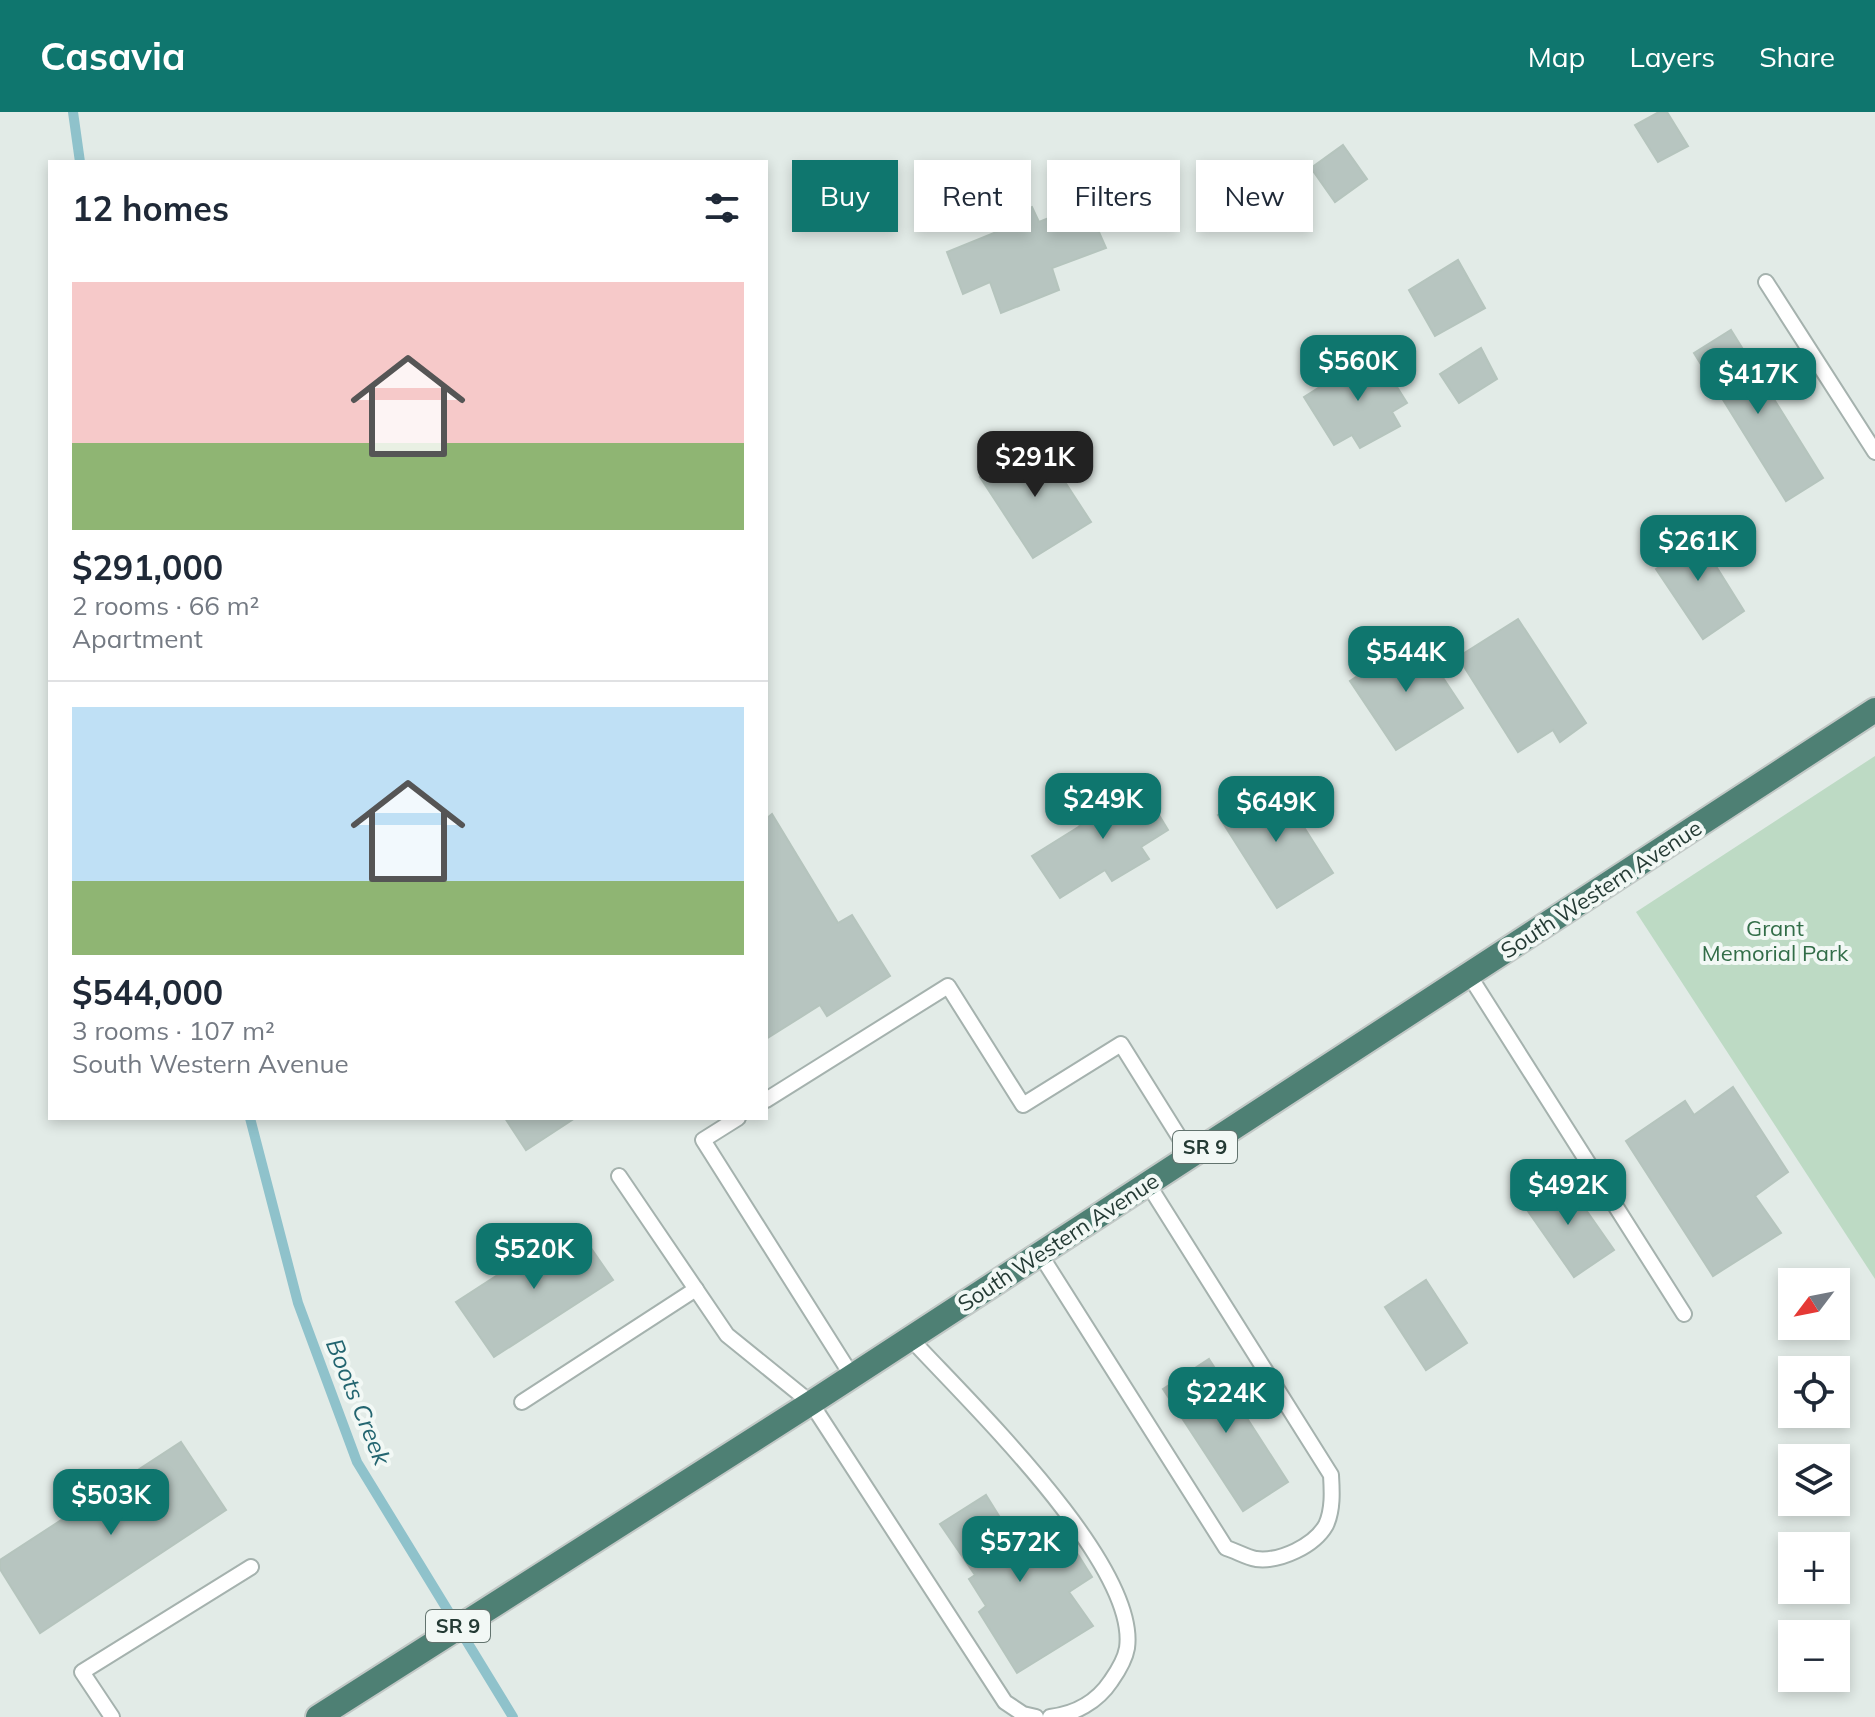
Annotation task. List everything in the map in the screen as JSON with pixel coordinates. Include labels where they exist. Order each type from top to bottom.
[{"type":"highway","name":"South Western Avenue","points":[[318,1717],[911,1339],[1875,710]]},
{"type":"lane","points":[[1766,282],[1875,452]]},
{"type":"lane","points":[[1469,975],[1684,1314]]},
{"type":"lane","points":[[768,1099],[948,986],[1023,1105],[1121,1044],[1191,1156]]},
{"type":"lane","points":[[735,1120],[703,1140],[852,1376]]},
{"type":"lane","points":[[619,1176],[727,1335],[811,1403],[1005,1702],[1023,1714],[1036,1717]]},
{"type":"lane","points":[[1040,1254],[1226,1548],[1257,1559],[1284,1556],[1312,1541],[1326,1524],[1332,1502],[1331,1475],[1148,1184]]},
{"type":"lane","points":[[522,1402],[696,1289]]},
{"type":"lane","points":[[911,1339],[1024,1461],[1087,1539],[1123,1612],[1127,1648],[1111,1682],[1098,1698],[1082,1708],[1050,1717]]},
{"type":"lane","points":[[112,1717],[82,1672],[251,1567]]},
{"type":"green space","name":"Grant Memorial Park","points":[[1875,756],[1875,1279],[1636,912]]},
{"type":"building","points":[[1659,112],[1667,112],[1688,146],[1658,162],[1635,125]]},
{"type":"building","points":[[1343,145],[1367,179],[1335,202],[1313,167]]},
{"type":"building","points":[[1032,207],[1039,222],[1047,219],[1047,232],[1099,232],[1106,248],[1052,268],[1059,290],[1001,313],[990,282],[963,294],[947,252],[997,232],[1031,232]]},
{"type":"building","points":[[1458,260],[1485,308],[1435,336],[1409,290]]},
{"type":"building","points":[[1731,330],[1823,478],[1786,501],[1694,353]]},
{"type":"building","points":[[1481,348],[1497,379],[1459,403],[1440,374]]},
{"type":"building","points":[[1375,352],[1407,403],[1392,412],[1400,426],[1360,448],[1352,435],[1334,445],[1304,397]]},
{"type":"building","points":[[1037,439],[1091,522],[1033,558],[980,477]]},
{"type":"building","points":[[1689,523],[1744,611],[1703,639],[1656,569],[1673,558],[1664,542]]},
{"type":"building","points":[[1518,619],[1586,723],[1560,742],[1553,730],[1518,752],[1458,657]]},
{"type":"building","points":[[1416,637],[1463,708],[1396,750],[1350,681]]},
{"type":"building","points":[[1137,779],[1168,830],[1141,847],[1149,859],[1112,881],[1105,870],[1060,898],[1032,856],[1080,826],[1075,818]]},
{"type":"building","points":[[1274,780],[1333,873],[1277,908],[1218,815]]},
{"type":"building","points":[[772,814],[838,923],[852,915],[890,976],[827,1016],[820,1005],[768,1038],[768,817]]},
{"type":"building","points":[[1733,1087],[1788,1172],[1755,1196],[1781,1233],[1713,1276],[1626,1141],[1685,1101],[1694,1115]]},
{"type":"building","points":[[506,1120],[572,1120],[526,1150]]},
{"type":"building","points":[[1563,1177],[1614,1250],[1574,1277],[1523,1204]]},
{"type":"building","points":[[575,1225],[613,1280],[494,1357],[456,1302]]},
{"type":"building","points":[[1426,1280],[1467,1343],[1426,1370],[1385,1307]]},
{"type":"building","points":[[1209,1359],[1288,1482],[1243,1511],[1163,1389]]},
{"type":"building","points":[[181,1442],[226,1510],[40,1633],[0,1569],[0,1560]]},
{"type":"building","points":[[986,1495],[1009,1532],[1023,1523],[1045,1558],[1070,1542],[1092,1577],[1069,1592],[1093,1626],[1017,1673],[979,1612],[986,1606],[969,1579],[975,1575],[940,1524]]},
{"type":"waterway","name":"Boots Creek","points":[[73,112],[80,160]]},
{"type":"waterway","name":"Boots Creek","points":[[251,1120],[298,1303],[357,1462],[513,1717]]}]
